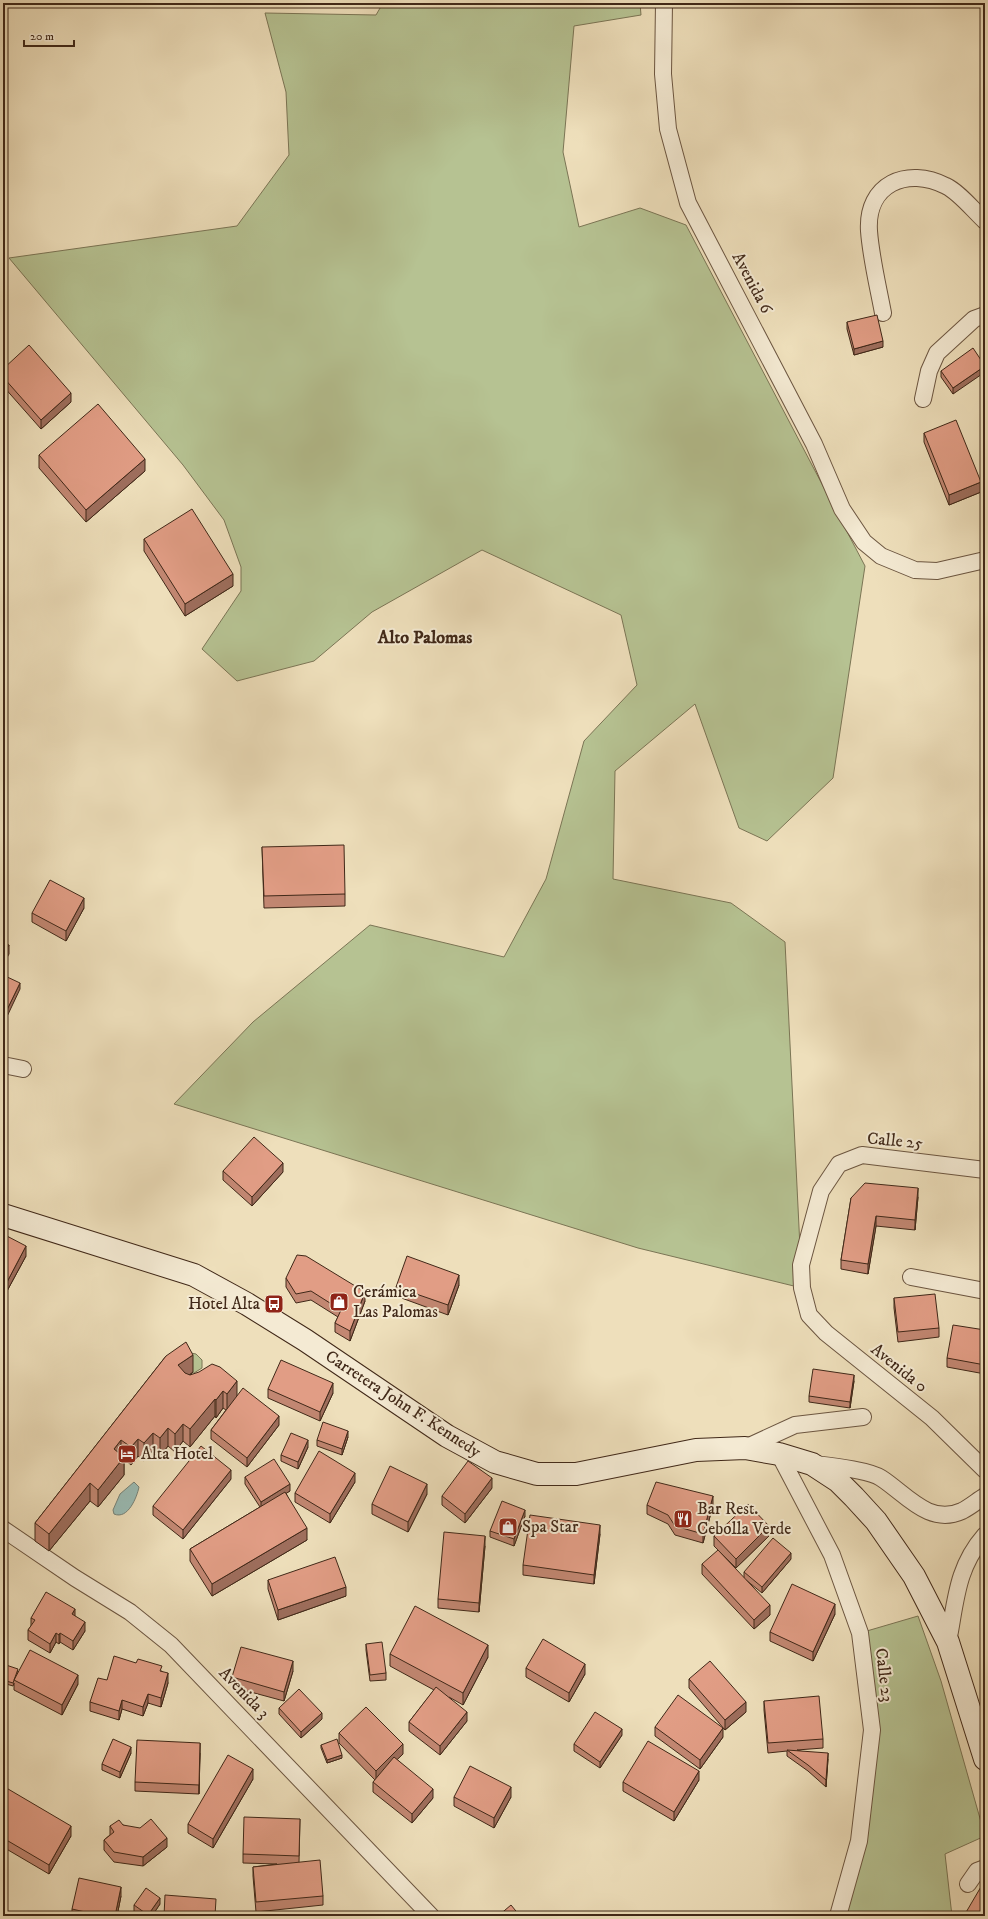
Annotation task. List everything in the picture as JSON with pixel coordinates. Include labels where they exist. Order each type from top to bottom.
[{"type":"main road","name":"Carretera John F. Kennedy","points":[[3,1215],[194,1275],[247,1304],[305,1340],[447,1436],[495,1462],[537,1474],[576,1474],[696,1450],[745,1448],[779,1454],[812,1464],[838,1481],[876,1521],[914,1576],[948,1642],[985,1759]]},
{"type":"street","name":"Avenida 6","points":[[664,3],[663,74],[668,129],[688,203],[814,444],[842,509],[864,542],[881,556],[915,570],[937,571],[985,560]]},
{"type":"street","points":[[883,313],[869,230],[872,209],[878,194],[893,182],[913,178],[928,179],[948,186],[985,220]]},
{"type":"street","points":[[924,399],[929,370],[938,353],[974,319],[985,315]]},
{"type":"street","points":[[3,1065],[23,1069]]},
{"type":"street","name":"Calle 25","points":[[802,1288],[801,1265],[822,1190],[839,1164],[862,1155],[985,1170]]},
{"type":"street","points":[[911,1277],[985,1291]]},
{"type":"street","name":"Avenida 0","points":[[802,1288],[809,1315],[826,1333],[932,1418],[985,1470]]},
{"type":"street","points":[[745,1448],[795,1425],[863,1417]]},
{"type":"street","name":"Calle 23","points":[[779,1454],[832,1555],[860,1633],[872,1730],[860,1841],[838,1916]]},
{"type":"street","points":[[812,1464],[849,1469],[880,1477],[909,1500],[931,1514],[946,1515],[961,1511],[985,1496]]},
{"type":"street","name":"Avenida 3","points":[[3,1529],[75,1578],[130,1612],[171,1645],[431,1916]]},
{"type":"street","points":[[948,1642],[962,1572],[969,1555],[985,1535]]},
{"type":"street","points":[[968,1884],[977,1871],[985,1868]]},
{"type":"green space","points":[[383,3],[640,3],[641,15],[574,26],[563,152],[579,227],[640,208],[686,225],[865,566],[833,778],[767,841],[739,828],[695,704],[615,771],[613,879],[731,903],[785,942],[802,1288],[638,1248],[174,1104],[253,1022],[370,925],[504,957],[546,879],[584,741],[637,685],[621,615],[482,550],[372,612],[314,661],[237,681],[202,649],[241,591],[241,567],[224,520],[183,465],[9,258],[237,226],[289,155],[286,92],[265,13],[376,15]]},
{"type":"green space","points":[[191,1353],[196,1354],[202,1360],[202,1368],[194,1373],[190,1373]]},
{"type":"green space","points":[[918,1616],[941,1681],[985,1836],[945,1854],[952,1916],[838,1916],[872,1730],[860,1633]]},
{"type":"water","points":[[134,1482],[139,1487],[134,1502],[124,1514],[114,1514],[113,1510],[120,1494]]},
{"type":"building","points":[[877,315],[883,341],[854,349],[847,322]]},
{"type":"building","points":[[29,345],[71,393],[41,420],[3,377],[3,369]]},
{"type":"building","points":[[973,348],[985,366],[953,388],[941,371]]},
{"type":"building","points":[[98,404],[145,459],[86,510],[39,455]]},
{"type":"building","points":[[956,420],[981,482],[949,495],[924,433]]},
{"type":"building","points":[[192,509],[233,574],[185,604],[144,539]]},
{"type":"building","points":[[344,845],[345,894],[264,896],[262,847]]},
{"type":"building","points":[[50,880],[84,898],[66,931],[32,913]]},
{"type":"building","points":[[3,942],[9,945],[3,955]]},
{"type":"building","points":[[3,975],[20,983],[3,1018]]},
{"type":"building","points":[[254,1137],[283,1163],[252,1197],[223,1171]]},
{"type":"building","points":[[865,1183],[918,1188],[915,1220],[876,1216],[868,1264],[841,1260],[851,1198]]},
{"type":"building","points":[[3,1234],[26,1246],[7,1282],[3,1280]]},
{"type":"building","name":"Cerámica Las Palomas","points":[[297,1255],[306,1256],[365,1292],[350,1331],[335,1323],[341,1310],[311,1291],[296,1294],[286,1278]]},
{"type":"building","points":[[407,1256],[459,1275],[448,1305],[396,1287]]},
{"type":"building","points":[[935,1294],[939,1328],[898,1332],[894,1298]]},
{"type":"building","points":[[953,1325],[985,1330],[985,1365],[947,1358]]},
{"type":"building","points":[[186,1342],[193,1355],[178,1365],[185,1373],[190,1375],[199,1372],[212,1364],[220,1367],[237,1381],[227,1394],[223,1391],[216,1400],[215,1399],[190,1429],[183,1424],[175,1434],[168,1428],[160,1438],[153,1433],[144,1443],[138,1439],[131,1447],[121,1440],[114,1449],[124,1457],[98,1490],[90,1483],[49,1534],[35,1523],[166,1356]]},
{"type":"building","points":[[281,1360],[333,1383],[320,1412],[268,1389]]},
{"type":"building","points":[[813,1369],[854,1375],[850,1402],[809,1396]]},
{"type":"building","points":[[243,1388],[279,1416],[247,1458],[211,1430]]},
{"type":"building","points":[[323,1422],[348,1431],[342,1449],[317,1440]]},
{"type":"building","points":[[291,1433],[308,1440],[298,1462],[281,1455]]},
{"type":"building","points":[[201,1446],[231,1470],[183,1530],[153,1506]]},
{"type":"building","points":[[319,1451],[355,1473],[330,1514],[295,1493]]},
{"type":"building","points":[[274,1459],[290,1484],[261,1502],[245,1477]]},
{"type":"building","points":[[468,1461],[492,1478],[465,1514],[442,1496]]},
{"type":"building","points":[[390,1466],[427,1484],[408,1522],[372,1504]]},
{"type":"building","name":"Bar Rest. Cebolla Verde","points":[[656,1482],[713,1496],[703,1534],[675,1526],[668,1515],[647,1505]]},
{"type":"building","points":[[285,1492],[307,1528],[212,1584],[190,1549]]},
{"type":"building","name":"Spa Star","points":[[502,1501],[525,1510],[514,1539],[490,1531]]},
{"type":"building","points":[[748,1504],[769,1526],[736,1559],[714,1536]]},
{"type":"building","points":[[530,1515],[600,1525],[594,1575],[523,1565]]},
{"type":"building","points":[[444,1532],[485,1536],[479,1603],[438,1599]]},
{"type":"building","points":[[773,1538],[791,1553],[762,1587],[744,1572]]},
{"type":"building","points":[[718,1550],[770,1605],[754,1620],[702,1564]]},
{"type":"building","points":[[335,1557],[346,1587],[278,1610],[268,1580]]},
{"type":"building","points":[[792,1584],[835,1604],[813,1652],[770,1632]]},
{"type":"building","points":[[46,1592],[75,1609],[72,1614],[85,1622],[73,1641],[60,1633],[59,1635],[56,1633],[50,1644],[28,1630],[35,1620],[31,1618]]},
{"type":"building","points":[[415,1606],[488,1645],[463,1693],[390,1654]]},
{"type":"building","points":[[543,1639],[585,1664],[569,1693],[526,1668]]},
{"type":"building","points":[[382,1642],[386,1673],[370,1675],[366,1644]]},
{"type":"building","points":[[241,1647],[293,1661],[284,1692],[232,1677]]},
{"type":"building","points":[[30,1650],[78,1675],[62,1705],[14,1680]]},
{"type":"building","points":[[114,1656],[136,1663],[138,1659],[162,1666],[160,1671],[168,1673],[161,1698],[148,1694],[143,1707],[122,1700],[119,1711],[90,1702],[98,1678],[107,1680]]},
{"type":"building","points":[[710,1661],[746,1702],[725,1720],[689,1679]]},
{"type":"building","points":[[3,1664],[18,1669],[13,1683],[3,1680]]},
{"type":"building","points":[[436,1687],[467,1712],[440,1746],[409,1722]]},
{"type":"building","points":[[299,1689],[322,1713],[301,1732],[279,1708]]},
{"type":"building","points":[[678,1695],[723,1728],[700,1760],[655,1727]]},
{"type":"building","points":[[819,1696],[823,1739],[768,1743],[764,1701]]},
{"type":"building","points":[[366,1707],[403,1744],[376,1771],[339,1733]]},
{"type":"building","points":[[595,1712],[622,1729],[600,1762],[574,1744]]},
{"type":"building","points":[[113,1739],[131,1747],[120,1772],[102,1764]]},
{"type":"building","points":[[337,1739],[342,1755],[327,1760],[321,1745]]},
{"type":"building","points":[[137,1740],[200,1743],[199,1785],[135,1782]]},
{"type":"building","points":[[648,1741],[699,1771],[674,1812],[623,1782]]},
{"type":"building","points":[[787,1750],[828,1753],[826,1780],[808,1765]]},
{"type":"building","points":[[228,1755],[253,1769],[213,1839],[188,1824]]},
{"type":"building","points":[[394,1757],[433,1789],[412,1814],[373,1782]]},
{"type":"building","points":[[470,1766],[511,1787],[494,1818],[454,1797]]},
{"type":"building","points":[[3,1786],[71,1826],[49,1865],[3,1838]]},
{"type":"building","points":[[244,1817],[300,1819],[299,1856],[243,1854]]},
{"type":"building","points":[[151,1819],[167,1838],[143,1857],[114,1852],[104,1840],[114,1832],[110,1826],[119,1820],[123,1825],[140,1828]]},
{"type":"building","points":[[320,1860],[323,1896],[256,1902],[253,1867]]},
{"type":"building","points":[[79,1878],[121,1887],[115,1916],[103,1916],[72,1909]]},
{"type":"building","points":[[985,1880],[985,1916],[969,1916],[965,1914]]},
{"type":"building","points":[[146,1888],[160,1898],[148,1915],[134,1905]]},
{"type":"building","points":[[165,1895],[216,1899],[215,1916],[164,1916]]},
{"type":"building","points":[[511,1905],[520,1916],[498,1916]]},
{"type":"place","name":"Cerámica Las Palomas","points":[[339,1302]]},
{"type":"place","name":"Hotel Alta","points":[[274,1304]]},
{"type":"place","name":"Alta Hotel","points":[[127,1454]]},
{"type":"place","name":"Bar Rest. Cebolla Verde","points":[[683,1519]]},
{"type":"place","name":"Spa Star","points":[[508,1527]]},
{"type":"district","name":"Alto Palomas","points":[[425,638]]}]
